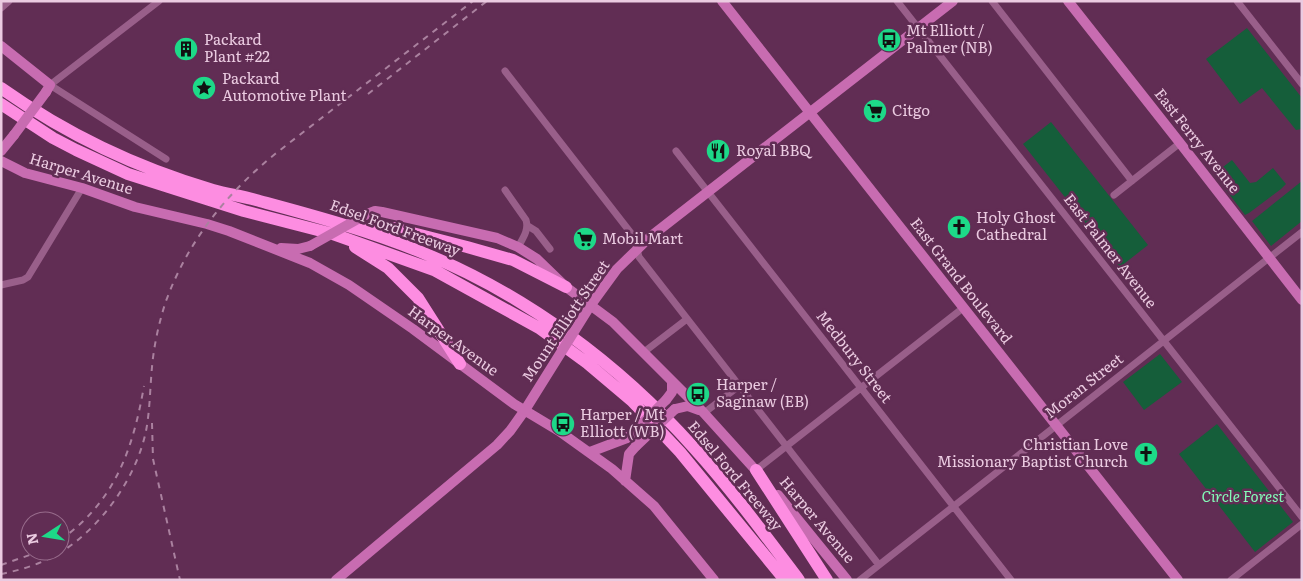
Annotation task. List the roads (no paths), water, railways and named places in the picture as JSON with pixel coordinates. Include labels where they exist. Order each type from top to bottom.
[{"type":"highway","name":"Edsel Ford Freeway","points":[[1,88],[68,131],[115,154],[214,190],[313,215],[421,252],[484,281],[535,311],[601,359],[644,397],[693,447],[716,474],[799,580]]},
{"type":"highway","name":"Edsel Ford Freeway","points":[[1,104],[53,138],[128,174],[244,211],[333,234],[434,270],[524,319],[587,363],[632,401],[680,452],[785,580]]},
{"type":"highway","points":[[358,230],[393,228],[467,247],[513,260],[566,287]]},
{"type":"highway","points":[[333,234],[388,268],[418,298],[460,364]]},
{"type":"highway","points":[[756,470],[827,580]]},
{"type":"main road","name":"East Grand Boulevard","points":[[722,1],[1178,580]]},
{"type":"main road","name":"Mount Elliott Street","points":[[336,580],[497,445],[510,431],[590,306],[616,270],[638,248],[953,1]]},
{"type":"main road","name":"East Ferry Avenue","points":[[1068,1],[1302,300]]},
{"type":"main road","points":[[1,46],[48,89],[1,151]]},
{"type":"main road","name":"Harper Avenue","points":[[1,161],[26,173],[82,188],[135,207],[207,224],[270,246],[310,263],[349,285],[413,329],[514,404],[590,452],[654,506],[714,580]]},
{"type":"main road","name":"Harper Avenue","points":[[270,246],[290,249],[310,246],[375,211],[497,238],[518,247],[538,259],[566,287],[613,322],[644,352],[756,470],[812,535],[847,580]]},
{"type":"main road","points":[[310,246],[306,254],[310,263]]},
{"type":"main road","points":[[590,452],[627,438],[666,400],[672,392],[672,381]]},
{"type":"main road","points":[[625,481],[629,454],[675,408],[688,406],[703,412]]},
{"type":"street","points":[[1,8],[10,1]]},
{"type":"street","points":[[158,1],[48,89],[166,159]]},
{"type":"street","name":"East Palmer Avenue","points":[[897,1],[1302,517]]},
{"type":"street","points":[[992,1],[1132,181]]},
{"type":"street","points":[[1237,1],[1302,84]]},
{"type":"street","points":[[505,71],[634,237],[639,257],[879,565]]},
{"type":"street","points":[[1114,195],[1180,143]]},
{"type":"street","name":"Medbury Street","points":[[676,151],[1012,580]]},
{"type":"street","points":[[1,285],[23,280],[28,276],[82,188]]},
{"type":"street","points":[[505,190],[526,220],[528,226],[526,234],[518,247]]},
{"type":"street","points":[[528,226],[536,231],[550,249]]},
{"type":"street","name":"Moran Street","points":[[860,580],[1302,232]]},
{"type":"street","points":[[756,470],[963,308]]},
{"type":"street","points":[[644,352],[687,319]]},
{"type":"street","points":[[703,412],[739,386]]},
{"type":"street","points":[[1231,580],[1302,524]]},
{"type":"railway","points":[[1,574],[23,569],[44,561],[73,544],[102,517],[125,484],[134,467],[146,431],[154,350],[166,301],[185,258],[210,220],[240,185],[275,154],[473,1]]},
{"type":"railway","points":[[368,94],[487,1]]},
{"type":"railway","points":[[70,532],[95,509],[119,472],[134,431],[144,386]]},
{"type":"railway","points":[[152,423],[153,459],[180,580]]},
{"type":"railway","points":[[1,565],[20,558]]},
{"type":"place","name":"Mt Elliott / Palmer (NB)","points":[[889,40]]},
{"type":"place","name":"Packard Plant #22","points":[[186,49]]},
{"type":"place","name":"Packard Automotive Plant","points":[[204,88]]},
{"type":"place","name":"Citgo","points":[[875,111]]},
{"type":"place","name":"Royal BBQ","points":[[718,151]]},
{"type":"place","name":"Holy Ghost Cathedral","points":[[959,227]]},
{"type":"place","name":"Mobil Mart","points":[[585,239]]},
{"type":"place","name":"Harper / Saginaw (EB)","points":[[698,394]]},
{"type":"place","name":"Harper / Mt Elliott (WB)","points":[[563,424]]},
{"type":"place","name":"Christian Love Missionary Baptist Church","points":[[1146,454]]},
{"type":"park label","name":"Circle Forest","points":[[1243,497]]}]
